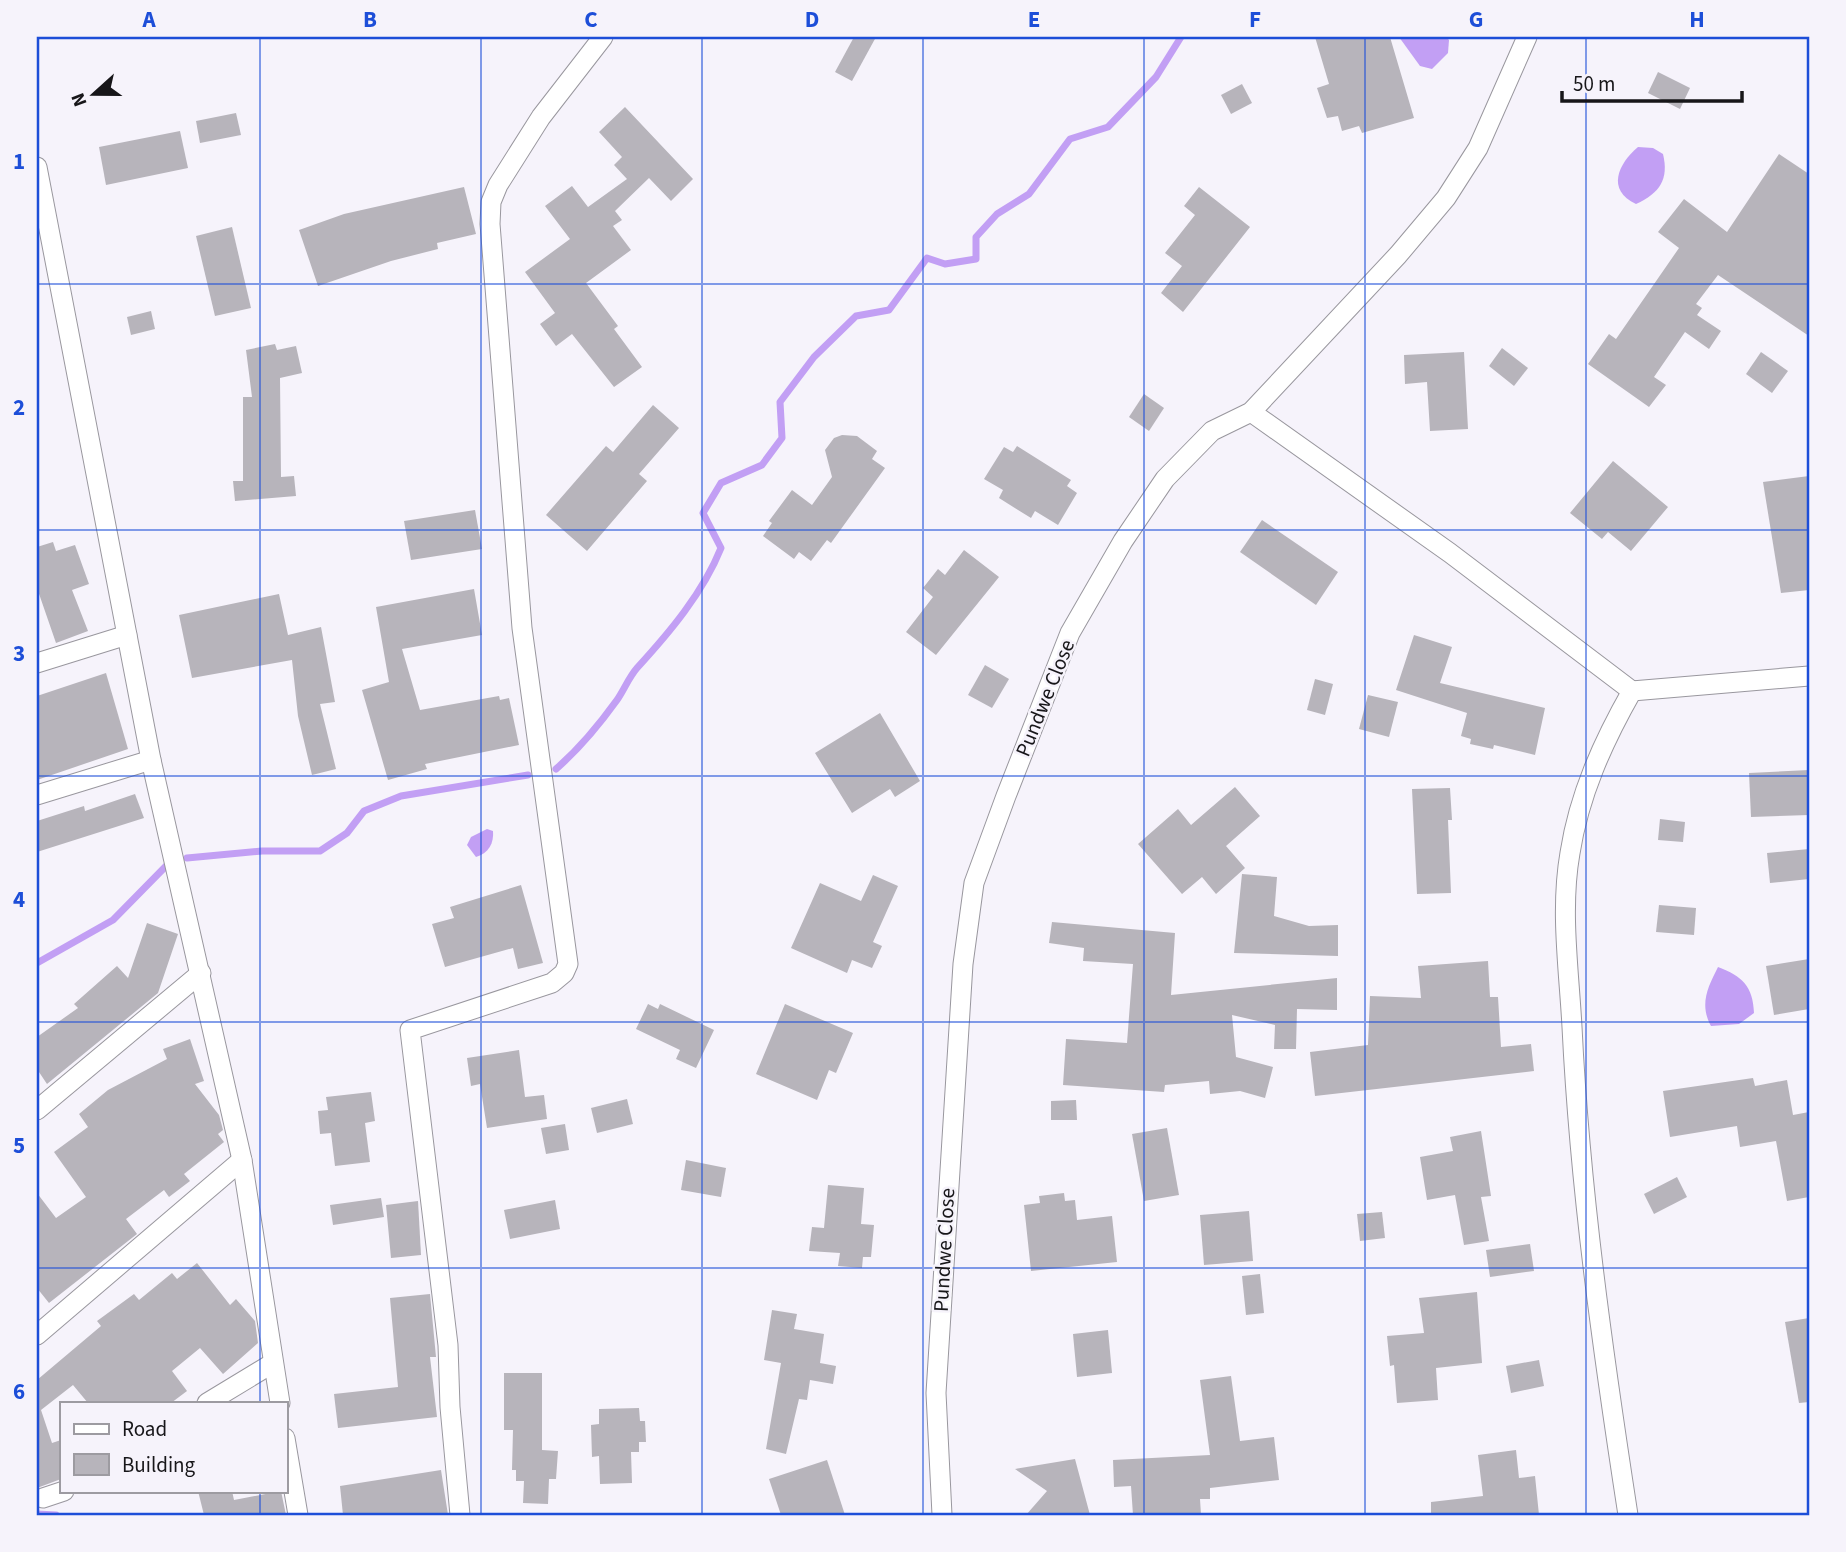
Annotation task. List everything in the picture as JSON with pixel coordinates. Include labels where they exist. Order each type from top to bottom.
[{"type":"street","points":[[460,1515],[447,1331],[410,1030],[552,982],[564,973],[568,964],[522,628],[490,224],[491,202],[498,185],[541,117],[603,37]]},
{"type":"street","points":[[1527,37],[1478,148],[1446,198],[1398,255],[1251,412],[1450,553],[1632,691],[1809,676]]},
{"type":"street","points":[[37,167],[151,760],[242,1160],[280,1402]]},
{"type":"street","name":"Pundwe Close","points":[[942,1515],[936,1393],[942,1266],[963,964],[974,883],[1070,632],[1123,541],[1165,479],[1212,431],[1251,412]]},
{"type":"street","points":[[37,663],[127,635]]},
{"type":"street","points":[[1628,1515],[1601,1339],[1576,1113],[1566,919],[1569,855],[1581,805],[1605,738],[1632,691]]},
{"type":"street","points":[[37,795],[151,760]]},
{"type":"street","points":[[37,1110],[201,973]]},
{"type":"street","points":[[37,1335],[242,1160]]},
{"type":"street","points":[[209,1402],[273,1363]]},
{"type":"street","points":[[287,1450],[298,1515]]},
{"type":"street","points":[[43,1499],[61,1492]]},
{"type":"shaded area","points":[[1399,37],[1446,37],[1449,40],[1448,53],[1432,69],[1420,66]]},
{"type":"shaded area","points":[[1638,147],[1653,148],[1663,154],[1665,171],[1657,190],[1636,204],[1621,192],[1618,177],[1625,161]]},
{"type":"shaded area","points":[[487,829],[493,831],[493,840],[484,853],[476,857],[467,845],[471,837]]},
{"type":"shaded area","points":[[1718,967],[1740,978],[1751,996],[1754,1013],[1739,1024],[1711,1026],[1707,1018],[1706,996]]},
{"type":"building","points":[[854,37],[876,37],[852,81],[835,72]]},
{"type":"building","points":[[1315,37],[1390,37],[1414,118],[1362,133],[1359,126],[1342,131],[1338,116],[1327,118],[1317,88],[1329,84]]},
{"type":"building","points":[[1658,72],[1690,88],[1680,109],[1648,93]]},
{"type":"building","points":[[1242,84],[1252,103],[1231,114],[1221,95]]},
{"type":"building","points":[[625,107],[693,179],[671,201],[649,178],[615,211],[622,220],[613,226],[631,250],[586,283],[618,326],[614,329],[642,367],[614,387],[572,334],[556,346],[540,324],[555,313],[525,272],[570,239],[545,206],[572,186],[588,207],[627,179],[614,165],[622,157],[599,132]]},
{"type":"building","points":[[236,113],[241,135],[200,143],[196,121]]},
{"type":"building","points":[[180,131],[188,168],[106,185],[99,147]]},
{"type":"building","points":[[1779,154],[1809,174],[1809,336],[1718,275],[1696,304],[1702,308],[1697,315],[1721,331],[1709,349],[1685,332],[1654,377],[1666,385],[1649,407],[1588,364],[1609,334],[1616,339],[1679,248],[1658,232],[1684,199],[1727,232]]},
{"type":"building","points":[[464,187],[476,234],[437,243],[438,249],[391,261],[318,286],[299,230],[344,214]]},
{"type":"building","points":[[1199,187],[1250,227],[1183,312],[1161,293],[1182,266],[1165,253],[1195,215],[1184,206]]},
{"type":"building","points":[[232,227],[251,308],[215,316],[196,236]]},
{"type":"building","points":[[151,311],[155,329],[131,335],[127,317]]},
{"type":"building","points":[[275,344],[277,350],[296,346],[302,373],[280,378],[281,477],[294,476],[296,496],[235,501],[233,481],[243,481],[243,397],[252,397],[246,350]]},
{"type":"building","points":[[1502,348],[1528,368],[1514,386],[1489,366]]},
{"type":"building","points":[[1464,352],[1468,429],[1430,431],[1427,382],[1405,384],[1404,355]]},
{"type":"building","points":[[1761,352],[1788,371],[1772,393],[1746,374]]},
{"type":"building","points":[[1144,394],[1164,408],[1149,431],[1129,417]]},
{"type":"building","points":[[653,405],[679,428],[639,474],[647,481],[587,551],[546,515],[606,446],[613,452]]},
{"type":"building","points":[[842,435],[857,436],[877,451],[872,459],[885,468],[831,543],[827,540],[811,561],[799,552],[794,559],[763,536],[772,523],[769,521],[792,490],[812,505],[832,477],[825,450],[834,438]]},
{"type":"building","points":[[1017,446],[1071,480],[1067,486],[1077,493],[1058,525],[1035,511],[1031,518],[999,498],[1003,490],[984,479],[1004,447],[1013,452]]},
{"type":"building","points":[[1613,461],[1668,507],[1631,551],[1608,532],[1602,539],[1570,513]]},
{"type":"building","points":[[1809,476],[1809,590],[1781,593],[1763,482]]},
{"type":"building","points":[[475,510],[482,549],[411,560],[404,521]]},
{"type":"building","points":[[1262,520],[1338,572],[1316,605],[1240,552]]},
{"type":"building","points":[[53,542],[56,551],[75,545],[89,584],[72,590],[88,631],[56,643],[37,588],[37,547]]},
{"type":"building","points":[[964,550],[999,577],[936,655],[906,632],[933,597],[923,588],[938,569],[945,575]]},
{"type":"building","points":[[474,589],[482,635],[402,649],[420,710],[499,696],[500,700],[509,698],[519,745],[425,764],[427,769],[388,780],[362,690],[389,682],[376,607]]},
{"type":"building","points":[[279,594],[288,635],[321,627],[335,702],[320,704],[336,769],[312,775],[298,716],[292,660],[192,678],[179,615]]},
{"type":"building","points":[[1414,635],[1452,647],[1440,683],[1545,708],[1535,755],[1494,745],[1493,749],[1470,744],[1471,739],[1461,736],[1467,713],[1396,690]]},
{"type":"building","points":[[985,665],[1009,679],[992,708],[968,695]]},
{"type":"building","points":[[106,673],[128,749],[37,780],[37,696]]},
{"type":"building","points":[[1315,679],[1333,684],[1325,715],[1307,710]]},
{"type":"building","points":[[1368,695],[1398,702],[1389,737],[1359,729]]},
{"type":"building","points":[[880,713],[920,781],[895,797],[890,789],[852,813],[815,753]]},
{"type":"building","points":[[1809,770],[1809,815],[1751,817],[1749,773]]},
{"type":"building","points":[[1235,787],[1260,816],[1226,846],[1245,868],[1216,894],[1202,877],[1182,894],[1138,844],[1178,809],[1191,825]]},
{"type":"building","points":[[1450,788],[1452,820],[1448,820],[1451,893],[1417,894],[1412,789]]},
{"type":"building","points":[[135,794],[144,818],[37,852],[37,821],[84,806],[85,811]]},
{"type":"building","points":[[1660,819],[1685,822],[1683,842],[1658,840]]},
{"type":"building","points":[[1809,849],[1809,879],[1770,883],[1767,853]]},
{"type":"building","points":[[1242,874],[1277,877],[1274,916],[1309,926],[1338,925],[1338,956],[1234,953]]},
{"type":"building","points":[[873,875],[898,886],[873,942],[882,946],[872,968],[852,960],[847,973],[791,948],[820,883],[861,901]]},
{"type":"building","points":[[521,885],[543,963],[518,969],[513,948],[445,967],[432,924],[454,918],[450,907]]},
{"type":"building","points":[[1659,905],[1696,908],[1694,935],[1656,932]]},
{"type":"building","points":[[1052,922],[1175,933],[1171,995],[1337,978],[1337,1010],[1297,1009],[1296,1049],[1274,1049],[1275,1025],[1232,1015],[1236,1057],[1273,1067],[1265,1098],[1240,1091],[1210,1094],[1209,1081],[1165,1085],[1164,1092],[1063,1085],[1066,1039],[1127,1043],[1133,964],[1083,961],[1084,948],[1049,943]]},
{"type":"building","points":[[147,923],[178,934],[158,993],[47,1084],[37,1069],[37,1037],[78,1008],[74,1004],[117,966],[128,978]]},
{"type":"building","points":[[1809,959],[1809,1009],[1774,1015],[1766,966]]},
{"type":"building","points":[[1488,961],[1490,997],[1498,997],[1501,1047],[1531,1044],[1534,1071],[1315,1096],[1310,1052],[1368,1045],[1370,996],[1421,998],[1418,966]]},
{"type":"building","points":[[648,1004],[658,1009],[660,1004],[714,1030],[696,1068],[676,1059],[680,1050],[636,1029]]},
{"type":"building","points":[[785,1004],[853,1033],[836,1073],[829,1070],[817,1100],[756,1074]]},
{"type":"building","points":[[190,1039],[204,1081],[195,1084],[219,1115],[223,1130],[218,1134],[224,1142],[184,1174],[190,1181],[169,1197],[164,1190],[126,1219],[137,1234],[49,1303],[37,1288],[37,1193],[56,1218],[86,1197],[54,1152],[88,1127],[79,1114],[108,1090],[167,1059],[163,1049]]},
{"type":"building","points":[[519,1050],[525,1097],[544,1095],[547,1119],[487,1128],[480,1084],[471,1086],[467,1058]]},
{"type":"building","points":[[1753,1078],[1755,1086],[1787,1080],[1793,1115],[1809,1112],[1809,1197],[1787,1201],[1776,1141],[1740,1147],[1737,1126],[1670,1137],[1663,1091]]},
{"type":"building","points":[[371,1092],[375,1121],[365,1123],[370,1162],[335,1166],[331,1133],[320,1134],[318,1111],[328,1110],[326,1097]]},
{"type":"building","points":[[627,1099],[633,1124],[597,1133],[591,1108]]},
{"type":"building","points":[[1076,1100],[1077,1120],[1051,1120],[1051,1101]]},
{"type":"building","points":[[565,1124],[569,1150],[546,1154],[541,1128]]},
{"type":"building","points":[[1167,1128],[1179,1195],[1144,1201],[1132,1134]]},
{"type":"building","points":[[1481,1131],[1491,1196],[1481,1197],[1489,1241],[1464,1245],[1455,1195],[1427,1200],[1420,1157],[1453,1151],[1450,1137]]},
{"type":"building","points":[[686,1160],[726,1168],[721,1197],[681,1190]]},
{"type":"building","points":[[1677,1177],[1687,1197],[1654,1214],[1644,1194]]},
{"type":"building","points":[[828,1185],[864,1188],[861,1224],[874,1225],[871,1257],[863,1257],[862,1268],[838,1266],[840,1253],[809,1251],[812,1227],[824,1228]]},
{"type":"building","points":[[1064,1193],[1065,1201],[1075,1200],[1077,1220],[1112,1216],[1117,1262],[1031,1271],[1024,1205],[1040,1203],[1039,1196]]},
{"type":"building","points":[[381,1198],[384,1217],[333,1225],[330,1205]]},
{"type":"building","points":[[555,1200],[560,1229],[510,1239],[504,1210]]},
{"type":"building","points":[[418,1201],[421,1255],[391,1258],[386,1205]]},
{"type":"building","points":[[1249,1211],[1253,1261],[1204,1265],[1200,1215]]},
{"type":"building","points":[[1382,1212],[1385,1238],[1360,1241],[1357,1214]]},
{"type":"building","points":[[1530,1244],[1534,1271],[1490,1277],[1486,1250]]},
{"type":"building","points":[[197,1263],[230,1305],[236,1299],[255,1321],[258,1343],[223,1374],[200,1348],[172,1371],[187,1391],[172,1402],[87,1402],[73,1385],[41,1410],[52,1443],[60,1440],[60,1479],[37,1488],[37,1380],[101,1326],[97,1321],[134,1294],[139,1300],[172,1273],[177,1279]]},
{"type":"building","points":[[1260,1274],[1264,1313],[1246,1315],[1242,1276]]},
{"type":"building","points":[[1477,1292],[1482,1363],[1436,1368],[1438,1400],[1397,1403],[1394,1365],[1390,1366],[1387,1336],[1424,1333],[1419,1298]]},
{"type":"building","points":[[430,1294],[436,1357],[430,1357],[437,1417],[338,1428],[334,1394],[398,1387],[390,1298]]},
{"type":"building","points":[[772,1310],[797,1314],[794,1329],[824,1334],[820,1363],[836,1366],[833,1384],[810,1380],[807,1400],[799,1399],[786,1454],[766,1449],[781,1363],[764,1360]]},
{"type":"building","points":[[1809,1318],[1809,1402],[1799,1403],[1785,1322]]},
{"type":"building","points":[[1108,1330],[1112,1373],[1077,1377],[1073,1334]]},
{"type":"building","points":[[1539,1360],[1544,1386],[1511,1393],[1506,1366]]},
{"type":"building","points":[[504,1373],[542,1373],[542,1450],[558,1451],[556,1479],[549,1479],[548,1504],[523,1503],[524,1481],[516,1481],[516,1470],[512,1470],[513,1430],[504,1430]]},
{"type":"building","points":[[1231,1376],[1240,1441],[1274,1437],[1279,1480],[1210,1488],[1210,1499],[1200,1499],[1201,1515],[1133,1515],[1131,1486],[1114,1487],[1113,1460],[1210,1455],[1200,1380]]},
{"type":"building","points":[[639,1408],[640,1421],[645,1421],[646,1442],[639,1442],[639,1452],[631,1452],[632,1483],[600,1484],[599,1456],[592,1457],[591,1425],[599,1424],[599,1409]]},
{"type":"building","points":[[1516,1450],[1519,1478],[1535,1476],[1539,1515],[1431,1515],[1431,1502],[1483,1496],[1478,1455]]},
{"type":"building","points":[[1075,1459],[1090,1515],[1026,1515],[1047,1491],[1015,1469]]},
{"type":"building","points":[[827,1460],[845,1515],[781,1515],[769,1479]]},
{"type":"building","points":[[441,1470],[448,1515],[343,1515],[340,1486]]},
{"type":"building","points":[[198,1492],[232,1492],[234,1500],[281,1492],[286,1515],[204,1515]]},
{"type":"waterway","points":[[556,769],[596,728],[634,672],[695,597],[721,548],[703,513],[721,483],[762,465],[782,438],[780,402],[814,357],[856,316],[889,310],[927,258],[945,264],[976,259],[976,237],[997,214],[1029,194],[1070,139],[1108,127],[1156,77],[1181,37]]},
{"type":"waterway","points":[[187,858],[262,851],[320,851],[347,833],[364,811],[401,796],[528,775]]},
{"type":"waterway","points":[[37,963],[113,920],[168,864]]},
{"type":"waterway","points":[[37,1514],[56,1515]]}]
